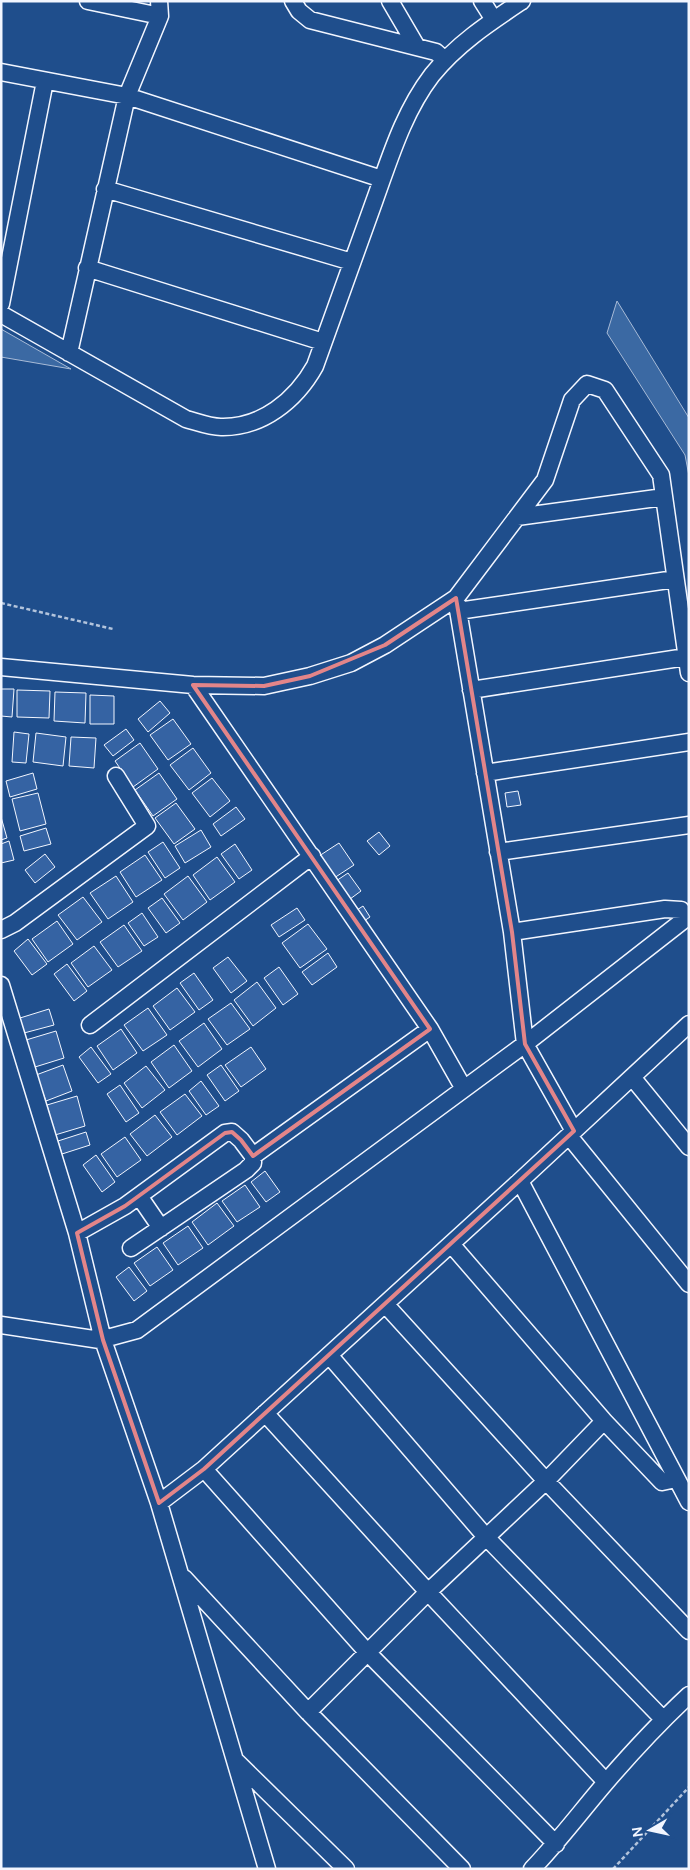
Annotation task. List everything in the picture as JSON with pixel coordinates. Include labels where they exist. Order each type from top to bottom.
[{"type":"street","points":[[69,353],[127,96],[159,9],[88,1]]},
{"type":"street","points":[[293,1],[299,11],[310,20],[436,52],[445,60]]},
{"type":"street","points":[[390,1],[417,47]]},
{"type":"street","points":[[482,1],[494,20]]},
{"type":"street","points":[[1,314],[186,419],[219,427],[234,426],[276,411],[288,402],[307,379],[314,366],[398,134],[419,94],[445,60],[471,36],[522,1]]},
{"type":"street","points":[[1,72],[127,96],[382,179]]},
{"type":"street","points":[[1,304],[45,81]]},
{"type":"street","points":[[105,188],[352,262]]},
{"type":"street","points":[[87,268],[323,342]]},
{"type":"street","points":[[471,690],[688,665],[661,475],[604,390],[587,384],[572,400],[545,480],[517,517],[457,605],[471,690],[485,773],[498,852],[512,932],[525,1044],[572,1133],[689,1284]]},
{"type":"street","points":[[517,517],[664,497]]},
{"type":"street","points":[[1,667],[193,685],[264,686],[310,676],[351,662],[457,605],[676,579]]},
{"type":"street","points":[[193,685],[430,1029],[464,1089]]},
{"type":"street","points":[[485,773],[689,742]]},
{"type":"street","points":[[1,930],[15,923],[147,826],[116,776]]},
{"type":"street","points":[[498,852],[689,825]]},
{"type":"street","points":[[90,1025],[312,856]]},
{"type":"street","points":[[1,1325],[102,1340],[137,1330],[525,1044],[688,917],[681,910],[665,908],[512,932]]},
{"type":"street","points":[[1,985],[77,1233],[102,1340],[159,1503],[267,1869]]},
{"type":"street","points":[[159,1503],[204,1468],[265,1413],[689,1024]]},
{"type":"street","points":[[253,1156],[430,1029]]},
{"type":"street","points":[[632,1076],[689,1147]]},
{"type":"street","points":[[77,1233],[125,1206],[225,1133],[232,1132],[241,1140],[253,1156],[253,1163],[246,1170],[132,1248]]},
{"type":"street","points":[[520,1181],[689,1502]]},
{"type":"street","points":[[139,1196],[161,1228]]},
{"type":"street","points":[[451,1244],[604,1421],[662,1482],[676,1479]]},
{"type":"street","points":[[385,1304],[546,1481],[689,1631]]},
{"type":"street","points":[[329,1355],[486,1537],[663,1719]]},
{"type":"street","points":[[265,1413],[428,1592],[606,1782]]},
{"type":"street","points":[[308,1712],[428,1592],[546,1481],[604,1421]]},
{"type":"street","points":[[204,1468],[367,1652],[556,1844]]},
{"type":"street","points":[[180,1575],[308,1712],[462,1869]]},
{"type":"street","points":[[532,1869],[556,1844],[606,1782],[663,1719],[689,1695]]},
{"type":"street","points":[[236,1761],[346,1869]]},
{"type":"path","points":[[1,603],[113,629]]},
{"type":"path","points":[[614,1869],[689,1787]]},
{"type":"highlighted area","points":[[456,598],[512,932],[525,1044],[574,1131],[204,1469],[159,1503],[103,1340],[77,1233],[125,1206],[225,1133],[232,1132],[241,1140],[253,1156],[430,1029],[193,685],[264,686],[310,676],[385,645]]},
{"type":"water","points":[[617,301],[689,418],[689,476],[685,455],[607,333]]},
{"type":"water","points":[[1,329],[71,369],[1,357]]},
{"type":"building","points":[[1,689],[14,689],[12,717],[1,716]]},
{"type":"building","points":[[17,690],[50,691],[49,718],[17,717]]},
{"type":"building","points":[[55,692],[86,693],[85,723],[54,721]]},
{"type":"building","points":[[90,695],[114,696],[114,724],[90,724]]},
{"type":"building","points":[[160,701],[170,713],[148,732],[138,719]]},
{"type":"building","points":[[173,719],[191,744],[168,760],[150,735]]},
{"type":"building","points":[[126,729],[134,740],[113,756],[104,745]]},
{"type":"building","points":[[14,732],[29,734],[26,763],[12,762]]},
{"type":"building","points":[[36,733],[66,737],[63,766],[33,762]]},
{"type":"building","points":[[71,737],[96,738],[94,768],[69,766]]},
{"type":"building","points":[[140,743],[158,769],[133,787],[115,761]]},
{"type":"building","points":[[193,748],[211,773],[189,790],[170,765]]},
{"type":"building","points":[[33,773],[37,789],[10,797],[6,781]]},
{"type":"building","points":[[159,773],[177,799],[153,816],[135,790]]},
{"type":"building","points":[[212,778],[230,801],[210,817],[192,793]]},
{"type":"building","points":[[518,791],[521,805],[507,807],[505,793]]},
{"type":"building","points":[[38,793],[46,824],[20,831],[12,799]]},
{"type":"building","points":[[176,803],[195,829],[174,844],[155,818]]},
{"type":"building","points":[[236,807],[245,819],[221,836],[213,824]]},
{"type":"building","points":[[1,817],[7,838],[1,840]]},
{"type":"building","points":[[46,828],[51,844],[24,851],[20,836]]},
{"type":"building","points":[[201,830],[211,847],[185,863],[175,846]]},
{"type":"building","points":[[379,832],[390,846],[379,855],[367,841]]},
{"type":"building","points":[[9,841],[14,860],[1,863],[1,844]]},
{"type":"building","points":[[163,842],[180,868],[165,878],[148,852]]},
{"type":"building","points":[[339,843],[354,865],[331,880],[316,858]]},
{"type":"building","points":[[235,844],[252,870],[239,879],[221,854]]},
{"type":"building","points":[[45,854],[55,867],[35,883],[25,870]]},
{"type":"building","points":[[145,855],[162,880],[136,897],[120,872]]},
{"type":"building","points":[[217,857],[235,882],[210,900],[193,875]]},
{"type":"building","points":[[348,873],[361,891],[346,902],[333,883]]},
{"type":"building","points":[[116,876],[133,902],[108,919],[90,893]]},
{"type":"building","points":[[188,876],[207,902],[183,920],[164,894]]},
{"type":"building","points":[[83,897],[102,922],[77,940],[58,915]]},
{"type":"building","points":[[162,898],[180,923],[166,933],[148,908]]},
{"type":"building","points":[[363,906],[370,917],[361,923],[354,912]]},
{"type":"building","points":[[297,908],[305,920],[279,937],[271,925]]},
{"type":"building","points":[[142,913],[158,937],[144,946],[128,923]]},
{"type":"building","points":[[57,921],[73,944],[48,962],[32,939]]},
{"type":"building","points":[[308,924],[327,949],[300,968],[282,943]]},
{"type":"building","points":[[124,925],[142,951],[118,967],[100,942]]},
{"type":"building","points":[[28,939],[47,964],[32,975],[14,951]]},
{"type":"building","points":[[94,946],[112,970],[88,987],[71,963]]},
{"type":"building","points":[[328,953],[337,967],[312,985],[302,972]]},
{"type":"building","points":[[228,957],[247,981],[231,993],[213,968]]},
{"type":"building","points":[[67,964],[87,991],[74,1001],[54,974]]},
{"type":"building","points":[[279,967],[298,994],[283,1005],[264,978]]},
{"type":"building","points":[[194,973],[213,1000],[199,1010],[180,983]]},
{"type":"building","points":[[257,982],[276,1008],[253,1026],[234,1000]]},
{"type":"building","points":[[177,988],[195,1012],[170,1030],[153,1006]]},
{"type":"building","points":[[231,1003],[250,1029],[227,1045],[208,1019]]},
{"type":"building","points":[[148,1008],[167,1035],[143,1051],[124,1025]]},
{"type":"building","points":[[49,1009],[54,1025],[24,1033],[20,1018]]},
{"type":"building","points":[[204,1023],[222,1049],[198,1067],[179,1041]]},
{"type":"building","points":[[121,1029],[137,1053],[113,1070],[97,1046]]},
{"type":"building","points":[[56,1031],[64,1058],[35,1067],[26,1040]]},
{"type":"building","points":[[174,1045],[192,1071],[169,1088],[151,1062]]},
{"type":"building","points":[[91,1047],[111,1074],[98,1083],[79,1057]]},
{"type":"building","points":[[251,1047],[266,1069],[241,1087],[225,1065]]},
{"type":"building","points":[[63,1065],[72,1091],[46,1101],[36,1075]]},
{"type":"building","points":[[221,1065],[239,1091],[225,1101],[207,1075]]},
{"type":"building","points":[[146,1066],[165,1090],[142,1108],[124,1083]]},
{"type":"building","points":[[201,1081],[219,1106],[206,1115],[189,1091]]},
{"type":"building","points":[[120,1085],[139,1113],[126,1122],[107,1094]]},
{"type":"building","points":[[185,1094],[202,1116],[177,1135],[160,1112]]},
{"type":"building","points":[[77,1096],[85,1126],[55,1135],[47,1105]]},
{"type":"building","points":[[155,1115],[172,1137],[147,1156],[130,1134]]},
{"type":"building","points":[[86,1132],[90,1145],[62,1154],[58,1141]]},
{"type":"building","points":[[125,1137],[141,1160],[117,1177],[101,1154]]},
{"type":"building","points":[[96,1155],[115,1182],[102,1192],[83,1165]]},
{"type":"building","points":[[265,1171],[280,1192],[266,1202],[251,1182]]},
{"type":"building","points":[[245,1185],[260,1207],[237,1222],[222,1201]]},
{"type":"building","points":[[217,1203],[234,1226],[208,1245],[192,1222]]},
{"type":"building","points":[[188,1226],[203,1248],[178,1265],[163,1243]]},
{"type":"building","points":[[157,1247],[173,1270],[150,1286],[134,1263]]},
{"type":"building","points":[[129,1267],[147,1291],[134,1301],[116,1277]]}]
